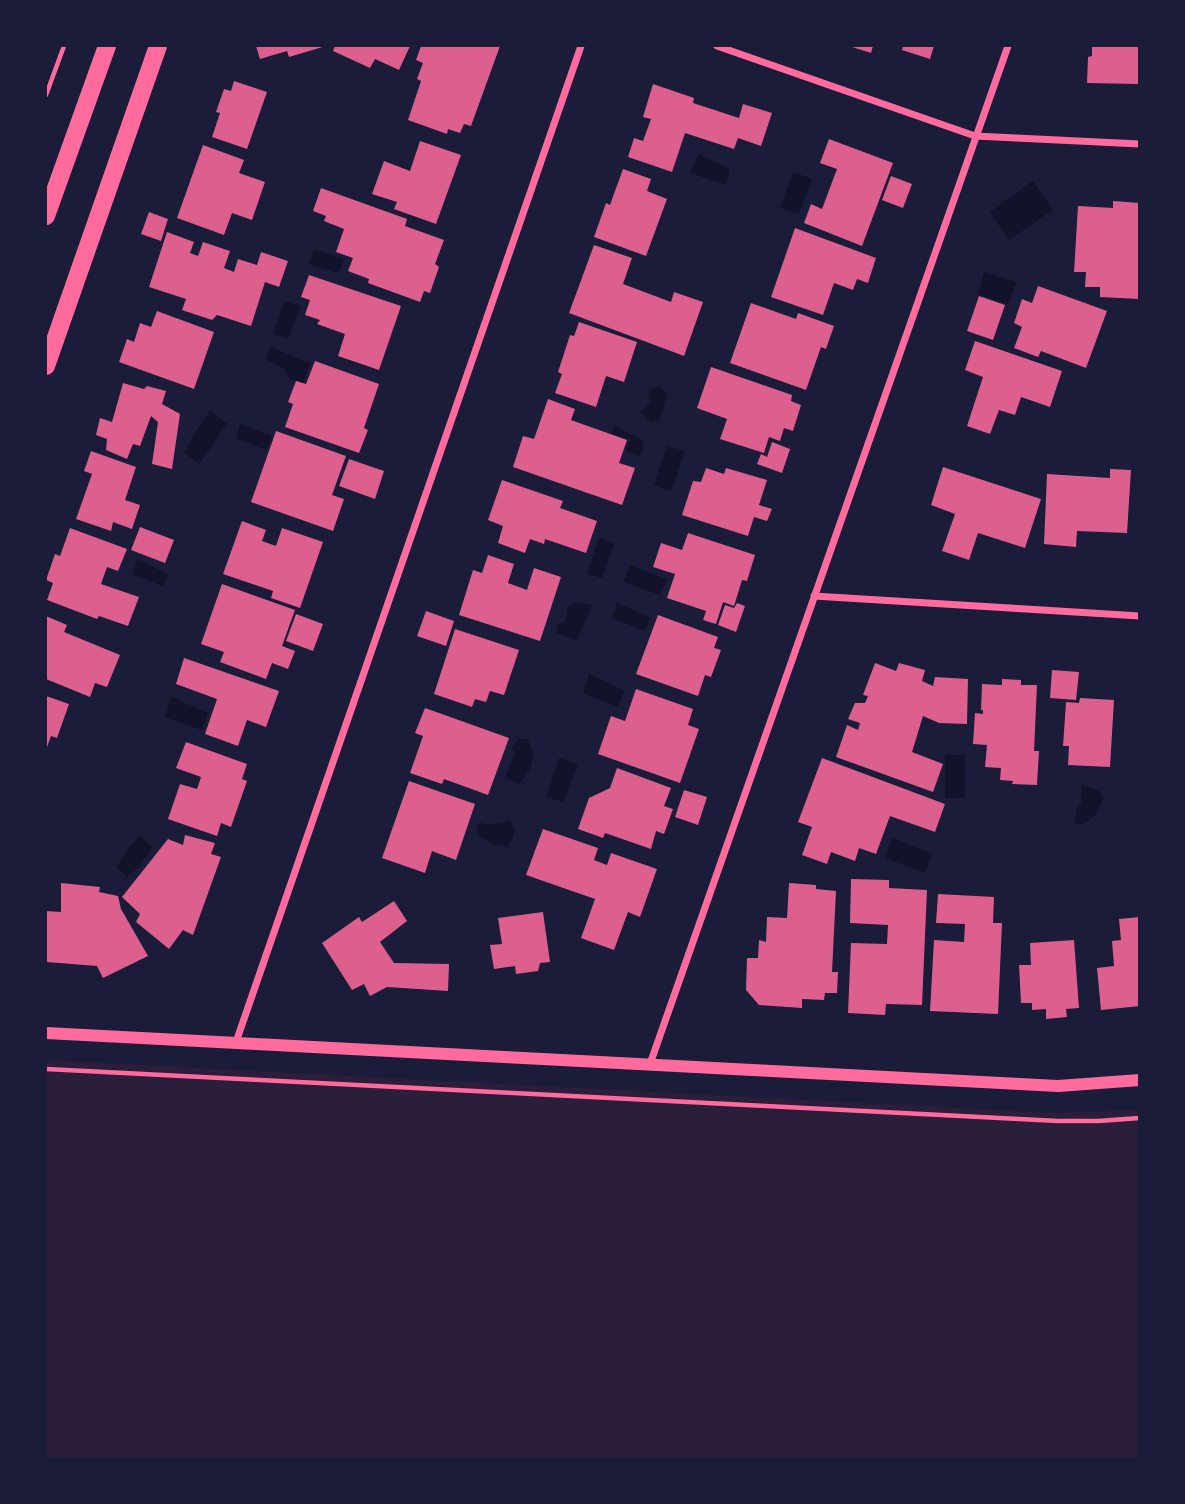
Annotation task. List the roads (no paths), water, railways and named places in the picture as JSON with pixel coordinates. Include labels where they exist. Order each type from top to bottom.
[{"type":"main road","points":[[46,216],[107,46]]},
{"type":"main road","points":[[46,366],[158,46]]},
{"type":"street","points":[[236,1042],[581,46]]},
{"type":"street","points":[[717,46],[975,136],[1139,144]]},
{"type":"street","points":[[650,1064],[1008,46]]},
{"type":"street","points":[[814,596],[1139,616]]},
{"type":"street","points":[[46,1032],[1058,1086],[1139,1080]]}]
